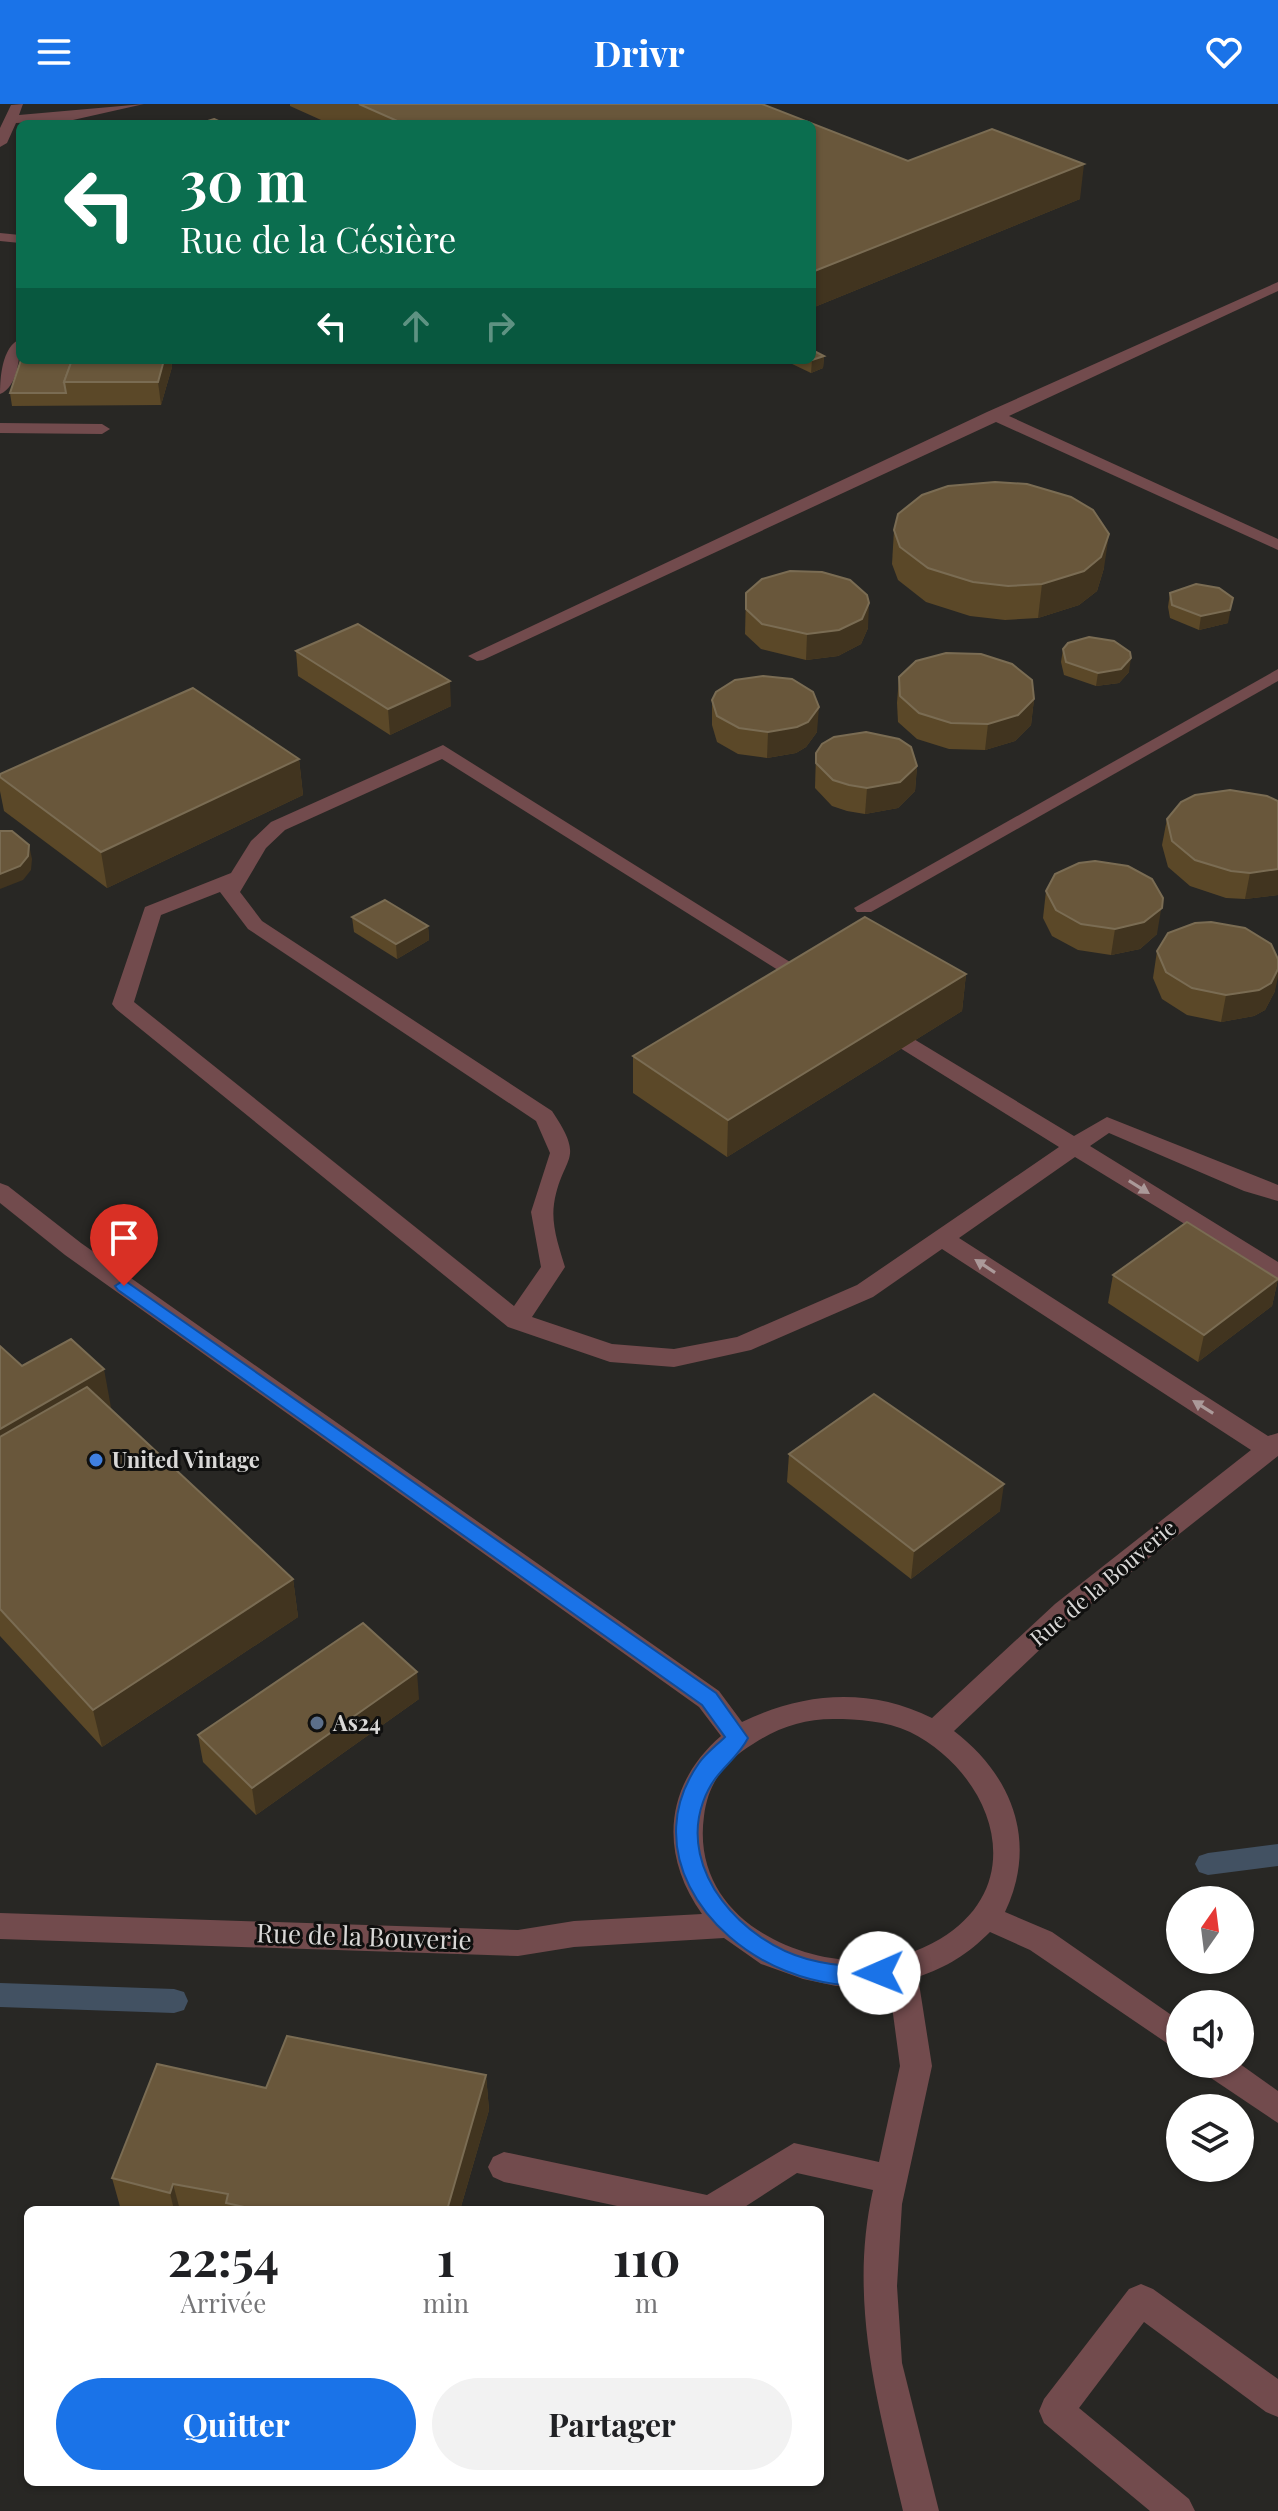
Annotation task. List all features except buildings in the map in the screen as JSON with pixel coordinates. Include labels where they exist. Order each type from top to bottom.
[{"type":"street","points":[[0,143],[17,104]]},
{"type":"street","points":[[46,120],[138,104]]},
{"type":"street","points":[[477,656],[993,415],[1278,286]]},
{"type":"street","points":[[0,389],[16,354]]},
{"type":"street","points":[[993,415],[1278,545]]},
{"type":"street","points":[[0,428],[102,429]]},
{"type":"street","points":[[864,908],[1278,674]]},
{"type":"street","points":[[517,1321],[553,1267],[542,1225],[543,1201],[560,1167],[561,1140],[544,1116],[255,925],[230,892],[258,845],[278,826],[443,751],[833,995]]},
{"type":"street","points":[[237,878],[152,911],[123,1004],[517,1321],[610,1353],[674,1358],[742,1344],[865,1291],[1107,1124],[1252,1186],[1278,1193]]},
{"type":"street","points":[[873,1020],[1278,1273]]},
{"type":"street","points":[[0,1191],[85,1259],[709,1699],[738,1738]]},
{"type":"street","points":[[944,1239],[1273,1445]]},
{"type":"street","name":"Rue de la Bouverie","points":[[934,1733],[1064,1611],[1273,1445]]},
{"type":"street","points":[[826,1708],[854,1708],[896,1715],[934,1733],[971,1760],[997,1797],[1009,1837],[1005,1879],[986,1917],[950,1949],[902,1970],[855,1976],[807,1970],[763,1952],[728,1925],[700,1887],[687,1847],[690,1805],[707,1769],[738,1738],[772,1720],[826,1708]]},
{"type":"street","points":[[986,1917],[1041,1941],[1166,2028]]},
{"type":"street","name":"Rue de la Bouverie","points":[[0,1926],[518,1943],[574,1934],[728,1925]]},
{"type":"street","points":[[902,1970],[916,2066],[891,2179],[880,2286],[885,2363],[921,2511]]},
{"type":"street","points":[[1235,2078],[1278,2109]]},
{"type":"street","points":[[716,2206],[794,2158],[891,2179]]},
{"type":"street","points":[[504,2167],[690,2206]]},
{"type":"street","points":[[1177,2511],[1056,2411],[1141,2300],[1278,2400]]},
{"type":"waterway","points":[[1208,1864],[1278,1855]]},
{"type":"waterway","points":[[0,1995],[174,2001]]},
{"type":"place","name":"United Vintage","points":[[96,1460]]},
{"type":"place","name":"As24","points":[[317,1723]]},
{"type":"route","points":[[124,1286],[709,1699],[738,1738],[707,1769],[690,1805],[687,1847],[700,1887],[728,1925],[763,1952],[807,1970],[855,1976],[879,1973]]}]
